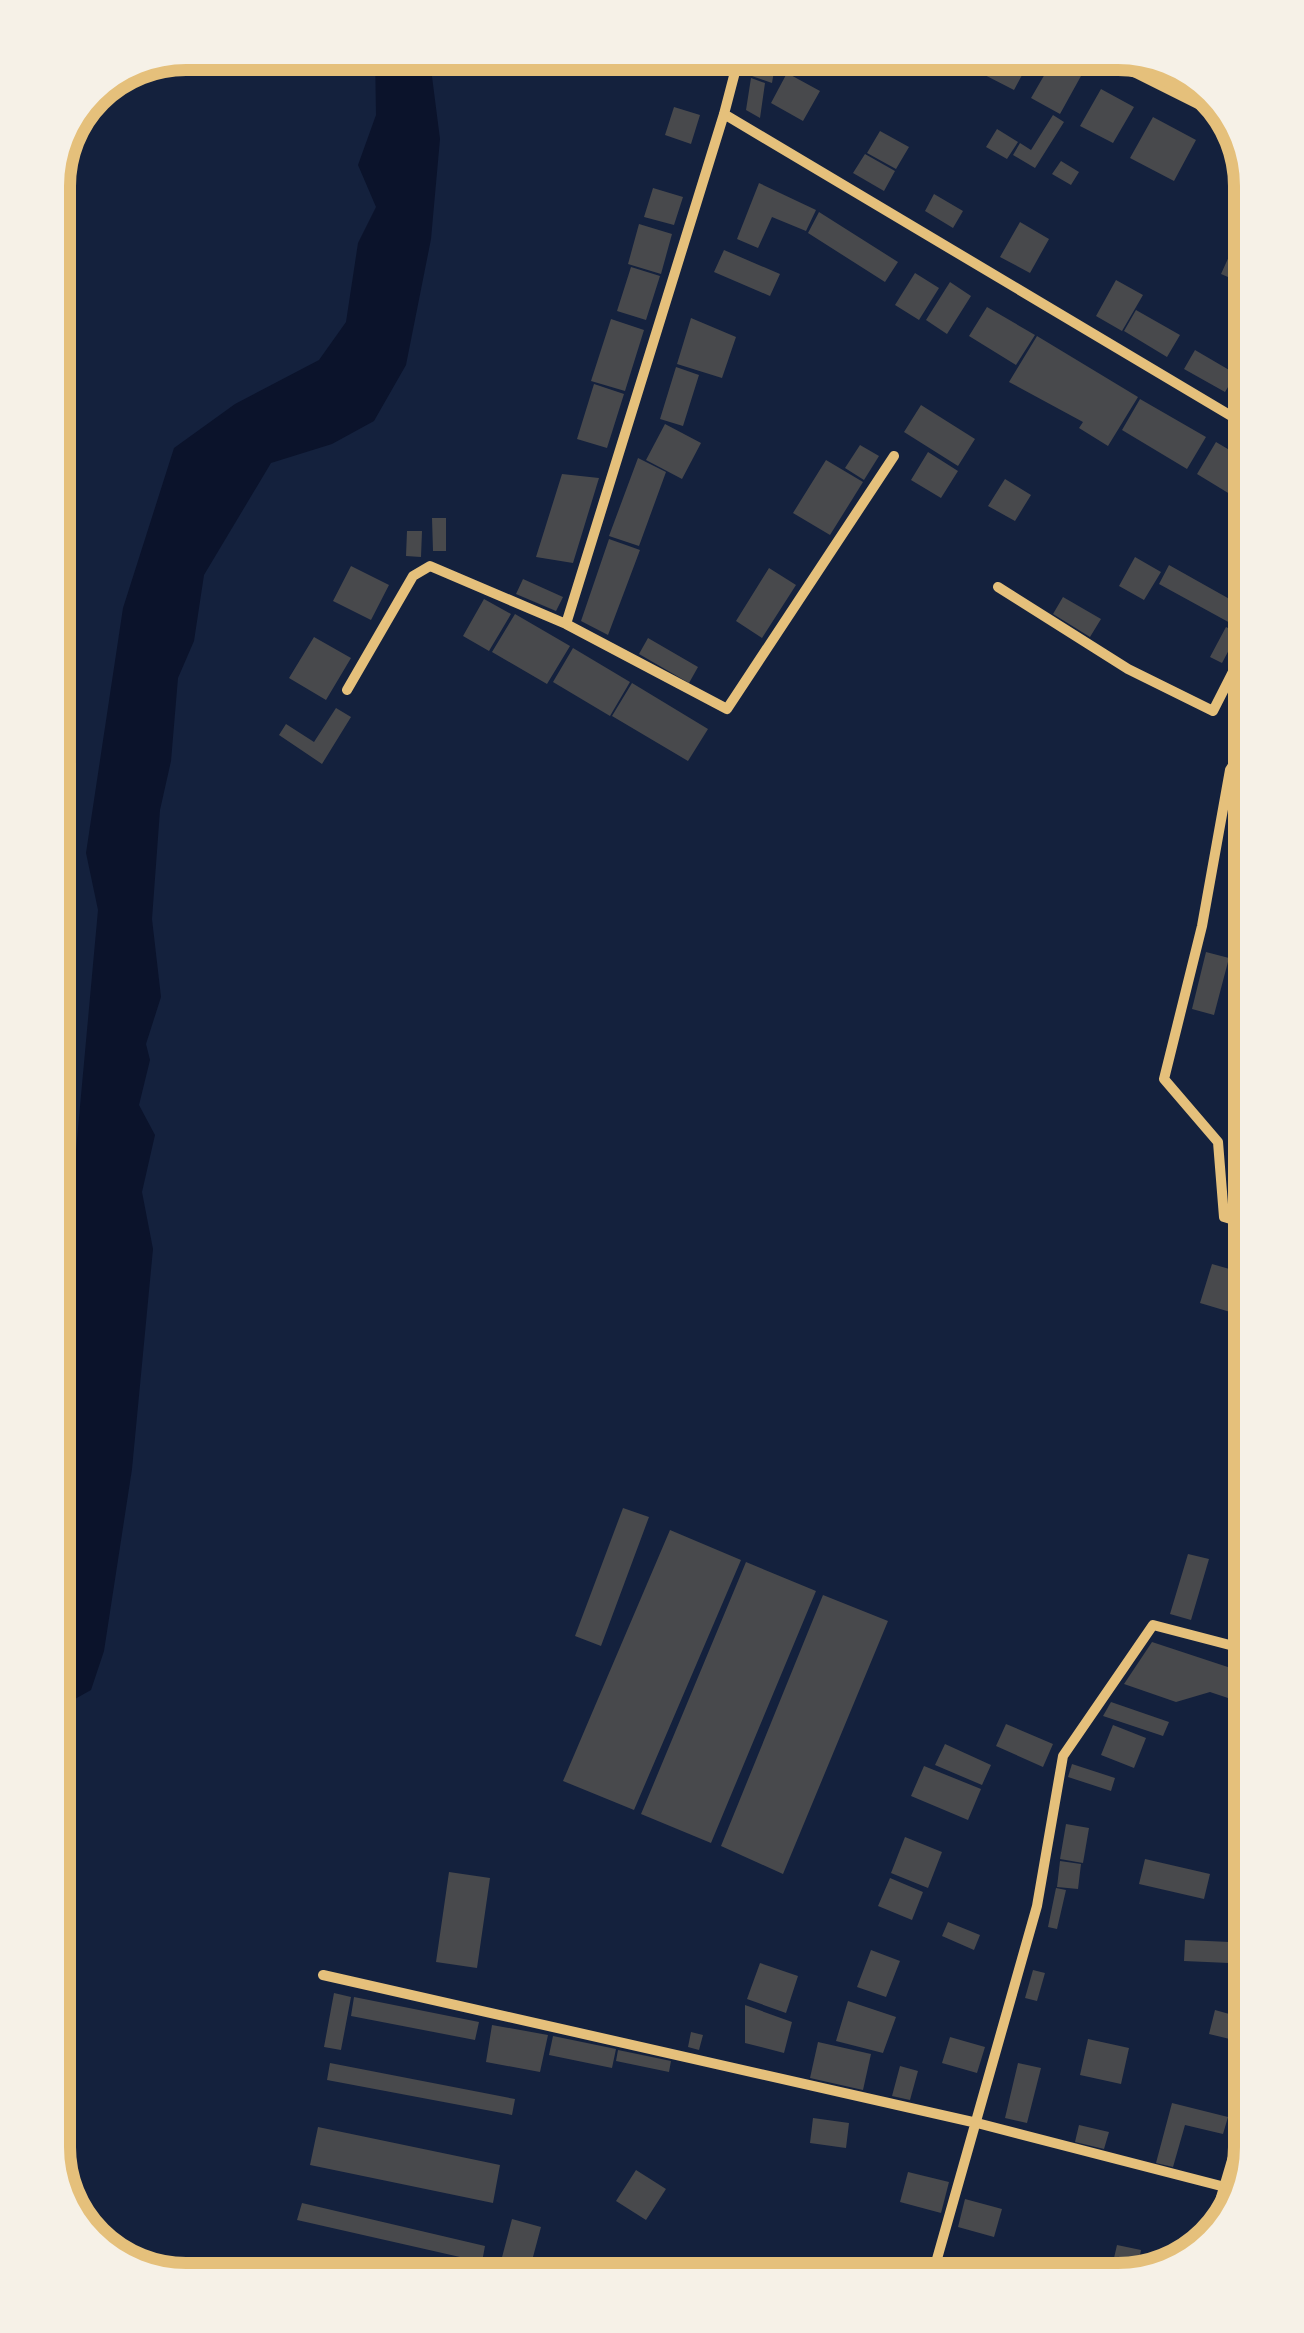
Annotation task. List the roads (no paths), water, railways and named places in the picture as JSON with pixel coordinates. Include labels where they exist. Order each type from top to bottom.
[{"type":"street","points":[[566,624],[736,70]]},
{"type":"street","points":[[1132,71],[1200,105]]},
{"type":"street","points":[[724,114],[1234,418]]},
{"type":"street","points":[[347,690],[413,576],[430,566],[566,624],[727,710],[894,456]]},
{"type":"street","points":[[998,588],[1128,669],[1213,711],[1234,670]]},
{"type":"street","points":[[1234,764],[1202,926],[1164,1079],[1218,1142],[1224,1217],[1234,1220]]},
{"type":"street","points":[[936,2263],[1036,1906],[1062,1756],[1153,1624],[1234,1646]]},
{"type":"street","points":[[323,1975],[977,2123],[1225,2187]]},
{"type":"street","points":[[1222,2198],[1233,2161]]}]
